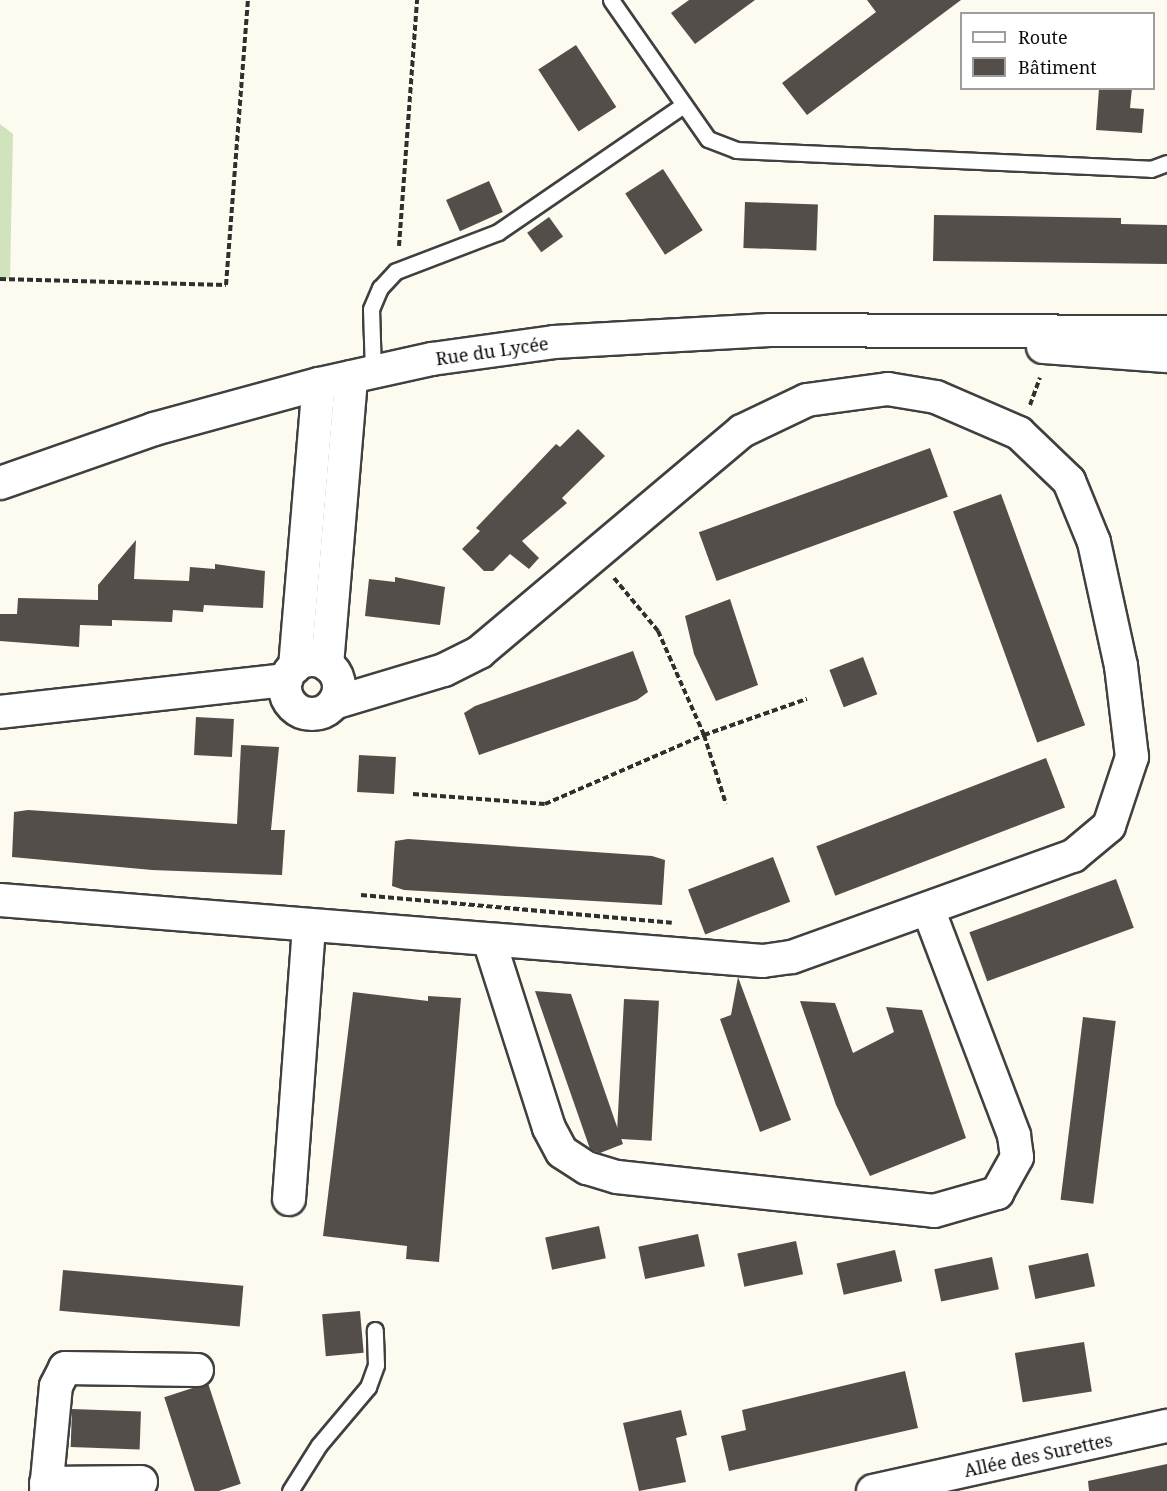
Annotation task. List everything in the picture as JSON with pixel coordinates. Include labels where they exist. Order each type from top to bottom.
[{"type":"street","name":"Rue du Lycée","points":[[0,483],[154,429],[319,384],[488,351],[629,337],[770,330],[1002,335],[1055,328],[1167,332]]},
{"type":"street","name":"Rue du Lycée","points":[[1002,335],[1051,349],[1167,356]]},
{"type":"street","points":[[319,384],[289,682],[298,711],[314,714],[332,680],[362,374]]},
{"type":"street","points":[[0,712],[289,682],[313,660],[332,680],[386,687],[444,670],[480,652],[742,431],[807,400],[888,389],[936,397],[1019,433],[1069,481],[1086,512],[1121,666],[1132,757],[1119,805],[1092,845],[928,909],[792,957],[763,962],[0,900]]},
{"type":"street","points":[[489,940],[549,1128],[562,1152],[587,1168],[617,1177],[934,1211],[997,1193],[1017,1157],[1014,1136],[928,909]]},
{"type":"street","points":[[289,1199],[309,926]]},
{"type":"street","points":[[141,1482],[46,1487],[56,1386],[65,1368],[198,1370]]},
{"type":"street","name":"Allée des Surettes","points":[[873,1491],[1167,1426]]},
{"type":"lane","points":[[611,0],[681,106],[708,139],[736,150],[1151,169],[1167,163]]},
{"type":"lane","points":[[362,374],[371,309],[380,288],[396,271],[498,232],[681,106]]},
{"type":"lane","points":[[290,1491],[319,1445],[368,1387],[376,1365],[375,1330]]},
{"type":"path","points":[[0,279],[226,285],[248,0]]},
{"type":"path","points":[[396,271],[417,0]]},
{"type":"path","points":[[1019,433],[1051,349]]},
{"type":"path","points":[[595,556],[658,631],[704,735],[726,804]]},
{"type":"path","points":[[413,794],[545,804],[704,735],[807,699]]},
{"type":"green space","points":[[0,124],[13,134],[10,279],[0,279]]},
{"type":"building","points":[[689,0],[755,0],[695,44],[671,13]]},
{"type":"building","points":[[867,0],[961,0],[807,115],[782,83],[876,12]]},
{"type":"building","points":[[576,45],[616,107],[579,132],[538,70]]},
{"type":"building","points":[[1099,90],[1132,90],[1130,108],[1144,109],[1142,133],[1096,130]]},
{"type":"building","points":[[663,169],[703,230],[665,255],[625,194]]},
{"type":"building","points":[[489,181],[503,212],[460,231],[446,200]]},
{"type":"building","points":[[745,202],[818,205],[816,251],[743,248]]},
{"type":"building","points":[[934,215],[1121,218],[1121,224],[1167,225],[1167,264],[933,261]]},
{"type":"building","points":[[549,217],[563,236],[541,252],[527,233]]},
{"type":"building","points":[[578,429],[605,456],[562,498],[567,503],[522,541],[539,558],[529,569],[510,554],[493,571],[484,571],[462,549],[480,531],[476,528],[556,444],[560,447]]},
{"type":"building","points":[[930,448],[948,497],[717,581],[699,532]]},
{"type":"building","points":[[1001,494],[1085,725],[1037,743],[953,511]]},
{"type":"building","points":[[136,540],[134,579],[189,581],[190,567],[215,569],[215,564],[265,571],[263,608],[204,605],[203,612],[173,610],[172,622],[112,620],[112,626],[80,625],[79,647],[0,641],[0,614],[17,614],[18,598],[98,600],[98,585]]},
{"type":"building","points":[[395,577],[445,587],[440,625],[365,616],[369,579],[395,582]]},
{"type":"building","points":[[730,599],[758,685],[716,701],[694,654],[685,616]]},
{"type":"building","points":[[633,651],[648,692],[637,700],[479,755],[464,713],[475,706]]},
{"type":"building","points":[[863,657],[877,694],[844,707],[829,670]]},
{"type":"building","points":[[196,717],[234,719],[232,757],[194,755]]},
{"type":"building","points":[[241,745],[279,747],[271,830],[285,830],[282,875],[152,870],[12,857],[14,812],[28,810],[237,824]]},
{"type":"building","points":[[359,755],[396,757],[394,794],[357,792]]},
{"type":"building","points":[[1046,758],[1065,807],[835,896],[816,846]]},
{"type":"building","points":[[408,839],[652,856],[665,860],[662,905],[404,890],[392,886],[395,841]]},
{"type":"building","points":[[773,857],[790,902],[705,934],[688,890]]},
{"type":"building","points":[[1116,879],[1134,928],[987,981],[969,932]]},
{"type":"building","points":[[738,977],[791,1120],[760,1132],[720,1019],[731,1015]]},
{"type":"building","points":[[535,991],[571,994],[623,1144],[600,1153],[590,1149]]},
{"type":"building","points":[[353,992],[428,1001],[428,996],[461,998],[439,1262],[406,1259],[407,1246],[323,1236]]},
{"type":"building","points":[[624,999],[659,1001],[652,1141],[617,1139]]},
{"type":"building","points":[[800,1001],[835,1003],[853,1053],[894,1032],[886,1007],[922,1010],[966,1138],[870,1176],[836,1105]]},
{"type":"building","points":[[1083,1017],[1116,1021],[1093,1204],[1061,1200]]},
{"type":"building","points":[[599,1226],[606,1258],[552,1270],[545,1237]]},
{"type":"building","points":[[698,1234],[705,1266],[645,1279],[638,1247]]},
{"type":"building","points":[[796,1241],[803,1274],[744,1287],[737,1253]]},
{"type":"building","points":[[895,1250],[902,1281],[844,1295],[837,1263]]},
{"type":"building","points":[[1088,1253],[1095,1286],[1035,1299],[1028,1266]]},
{"type":"building","points":[[992,1257],[999,1289],[941,1302],[934,1269]]},
{"type":"building","points":[[63,1270],[243,1286],[240,1327],[59,1311]]},
{"type":"building","points":[[360,1311],[364,1353],[326,1356],[322,1314]]},
{"type":"building","points":[[1084,1342],[1092,1391],[1023,1402],[1015,1353]]},
{"type":"building","points":[[905,1371],[918,1428],[729,1471],[721,1436],[746,1430],[742,1410]]},
{"type":"building","points":[[208,1383],[241,1484],[219,1491],[195,1491],[164,1397]]},
{"type":"building","points":[[72,1409],[141,1411],[140,1449],[71,1447]]},
{"type":"building","points":[[681,1410],[687,1435],[676,1438],[686,1482],[639,1491],[623,1423]]},
{"type":"building","points":[[1167,1464],[1167,1491],[1089,1491],[1088,1481]]}]
